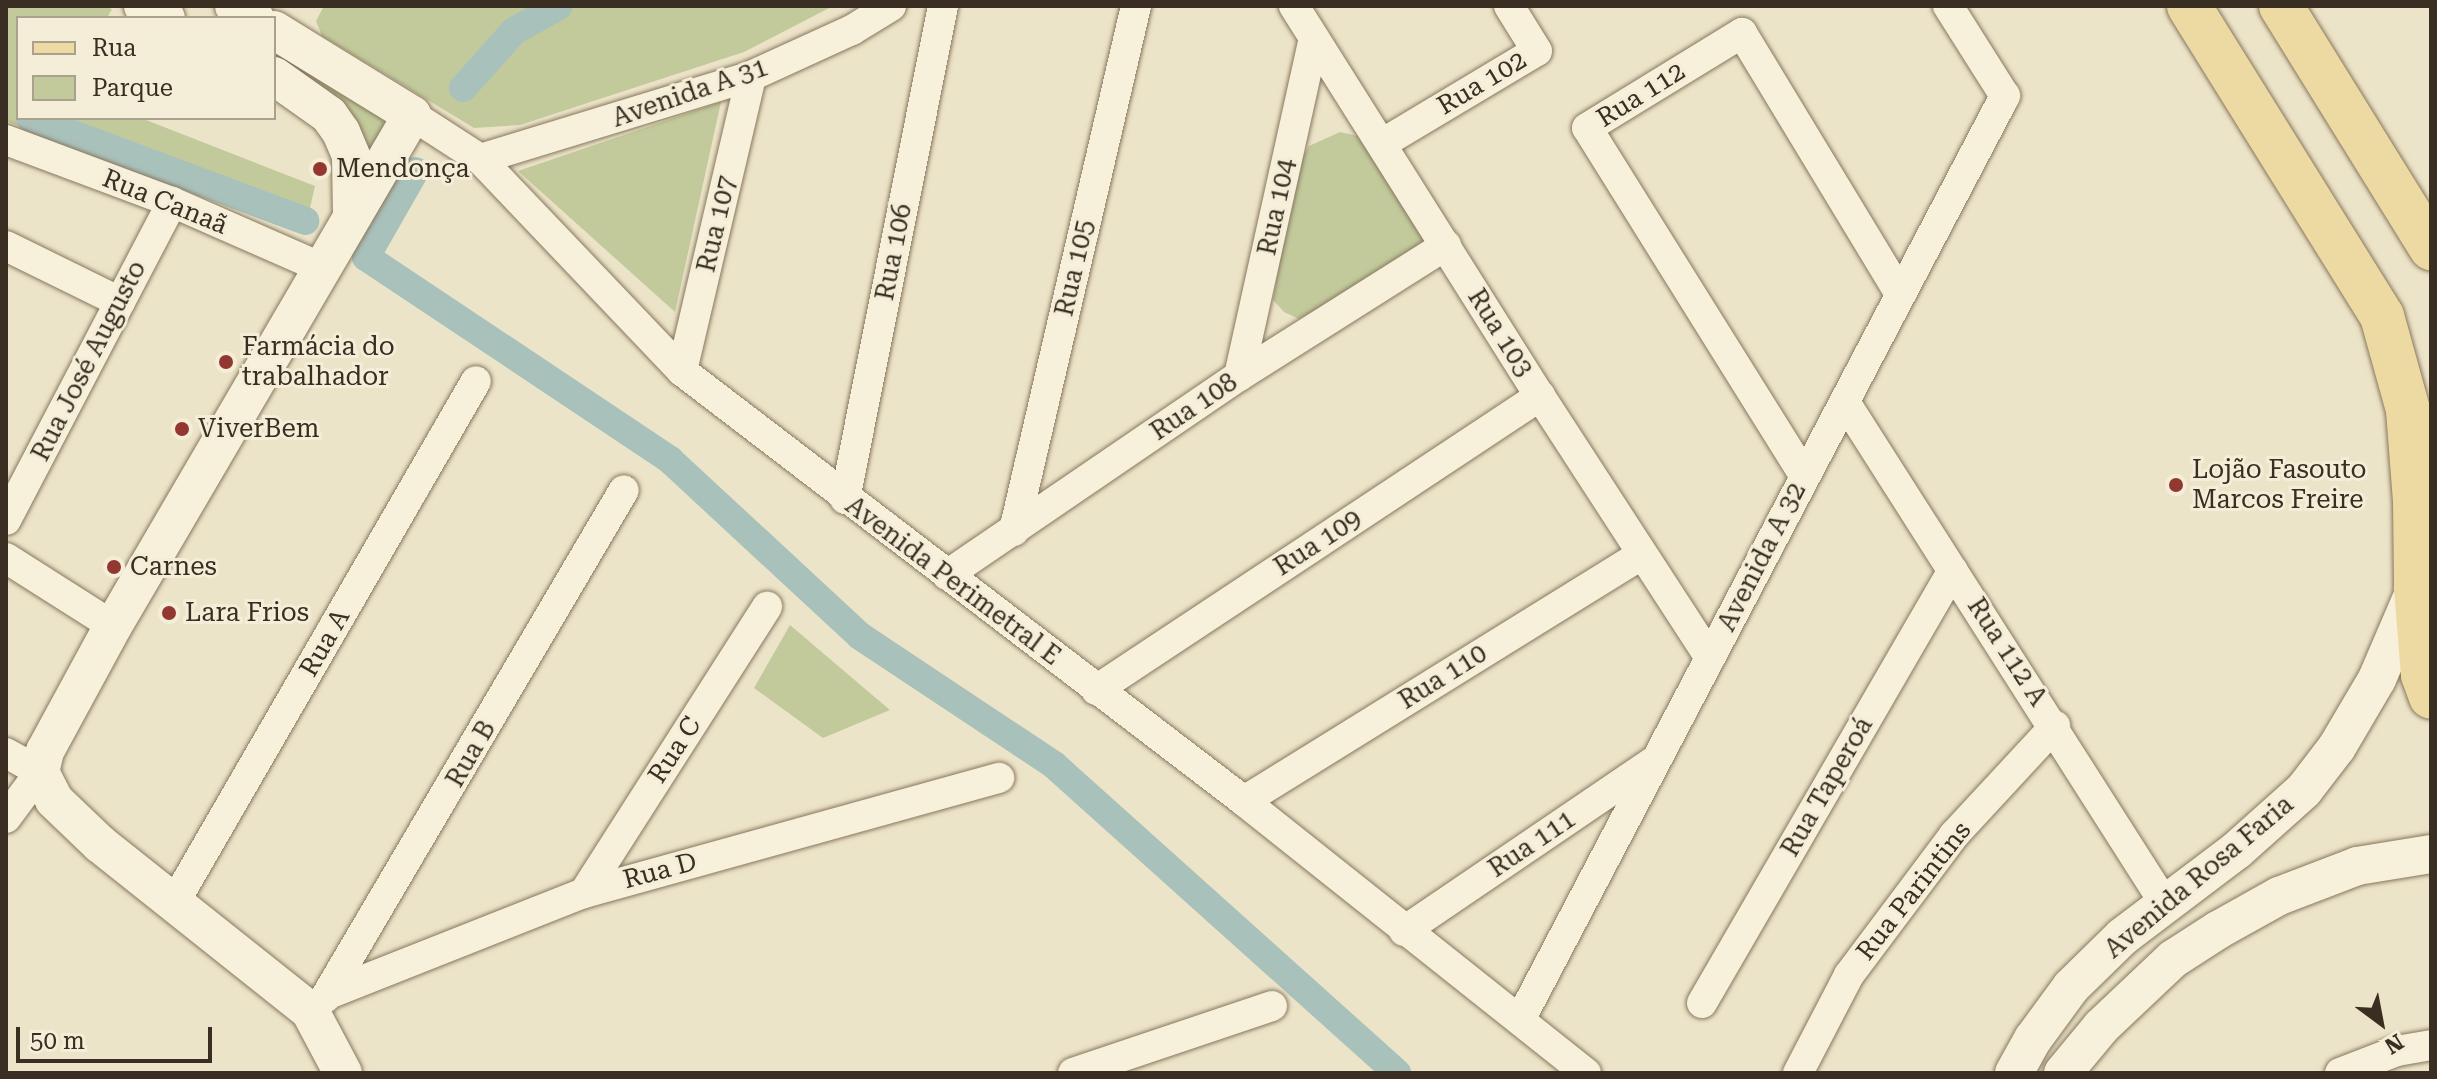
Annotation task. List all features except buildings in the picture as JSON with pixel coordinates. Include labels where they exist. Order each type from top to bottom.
[{"type":"main road","points":[[2189,6],[2382,316],[2408,410],[2423,572],[2423,675],[2431,697]]},
{"type":"main road","points":[[2281,6],[2431,248]]},
{"type":"street","points":[[143,6],[162,16]]},
{"type":"street","name":"Avenida A 31","points":[[480,159],[751,76],[852,30],[891,6]]},
{"type":"street","name":"Rua 106","points":[[845,499],[943,6]]},
{"type":"street","name":"Rua 105","points":[[1014,531],[1136,6]]},
{"type":"street","name":"Rua 103","points":[[1294,6],[1710,658]]},
{"type":"street","name":"Rua 102","points":[[1383,143],[1537,51],[1509,6]]},
{"type":"street","name":"Avenida A 32","points":[[1520,1020],[2005,96],[1948,6]]},
{"type":"street","name":"Avenida Perimetral E","points":[[276,28],[480,159],[682,371],[845,499],[1244,801],[1586,1073]]},
{"type":"street","name":"Rua 112","points":[[1804,475],[1587,128],[1742,33],[1900,294]]},
{"type":"street","name":"Rua 104","points":[[1239,376],[1314,38]]},
{"type":"street","name":"Rua 107","points":[[682,371],[751,76]]},
{"type":"street","points":[[276,77],[329,115],[341,132],[351,156],[352,214]]},
{"type":"street","points":[[6,818],[40,772],[45,751],[113,626],[412,115]]},
{"type":"street","name":"Rua Canaã","points":[[6,140],[172,202],[322,268]]},
{"type":"street","name":"Rua José Augusto","points":[[6,520],[172,202]]},
{"type":"street","name":"Rua 108","points":[[947,575],[1239,376],[1446,245]]},
{"type":"street","points":[[6,246],[120,302]]},
{"type":"street","name":"Rua A","points":[[173,905],[476,381]]},
{"type":"street","name":"Rua 109","points":[[1096,690],[1540,396]]},
{"type":"street","name":"Rua 112 A","points":[[1845,402],[2055,726],[2165,904]]},
{"type":"street","name":"Rua B","points":[[320,1002],[624,490]]},
{"type":"street","name":"Rua 110","points":[[1244,801],[1642,554]]},
{"type":"street","points":[[6,558],[113,626]]},
{"type":"street","name":"Rua Taperoá","points":[[1702,1003],[1953,570]]},
{"type":"street","name":"Avenida Rosa Faria","points":[[2014,1073],[2033,1039],[2071,987],[2122,937],[2237,850],[2304,790],[2337,747],[2377,679],[2423,572]]},
{"type":"street","name":"Rua C","points":[[584,893],[767,607]]},
{"type":"street","name":"Rua Parintins","points":[[1798,1073],[1849,975],[1954,835],[2055,726]]},
{"type":"street","points":[[6,753],[40,772],[54,800],[173,905],[320,1002],[343,1073]]},
{"type":"street","name":"Rua 111","points":[[1404,931],[1659,758]]},
{"type":"street","name":"Rua D","points":[[320,1002],[584,893],[999,778]]},
{"type":"street","name":"Avenida Rosa Faria","points":[[2063,1073],[2101,1027],[2173,959],[2218,930],[2279,896],[2357,866],[2431,854]]},
{"type":"street","points":[[1073,1073],[1146,1061],[1272,1006]]},
{"type":"street","points":[[2340,1073],[2397,1051],[2431,1045]]},
{"type":"green space","points":[[6,6],[104,6],[112,9],[108,16],[16,16],[16,120],[146,120],[315,186],[304,234],[6,121]]},
{"type":"green space","points":[[833,6],[744,52],[520,125],[474,128],[322,36],[316,21],[323,8]]},
{"type":"green space","points":[[276,45],[378,110],[385,126],[372,169],[276,63]]},
{"type":"green space","points":[[721,102],[675,312],[518,171]]},
{"type":"green space","points":[[1340,132],[1362,137],[1415,214],[1424,240],[1400,260],[1299,319],[1284,312],[1273,300],[1295,171],[1309,146]]},
{"type":"green space","points":[[790,625],[890,710],[823,738],[754,688]]},
{"type":"waterway","points":[[463,88],[514,31],[559,6]]},
{"type":"waterway","points":[[35,120],[305,221]]},
{"type":"waterway","points":[[415,171],[366,257],[670,460],[860,636],[1054,765],[1397,1073]]},
{"type":"place","name":"Mendonça","points":[[320,169]]},
{"type":"place","name":"Farmácia do trabalhador","points":[[226,362]]},
{"type":"place","name":"ViverBem","points":[[182,429]]},
{"type":"place","name":"Lojão Fasouto Marcos Freire","points":[[2176,485]]},
{"type":"place","name":"Carnes","points":[[114,567]]},
{"type":"place","name":"Lara Frios","points":[[169,613]]}]
